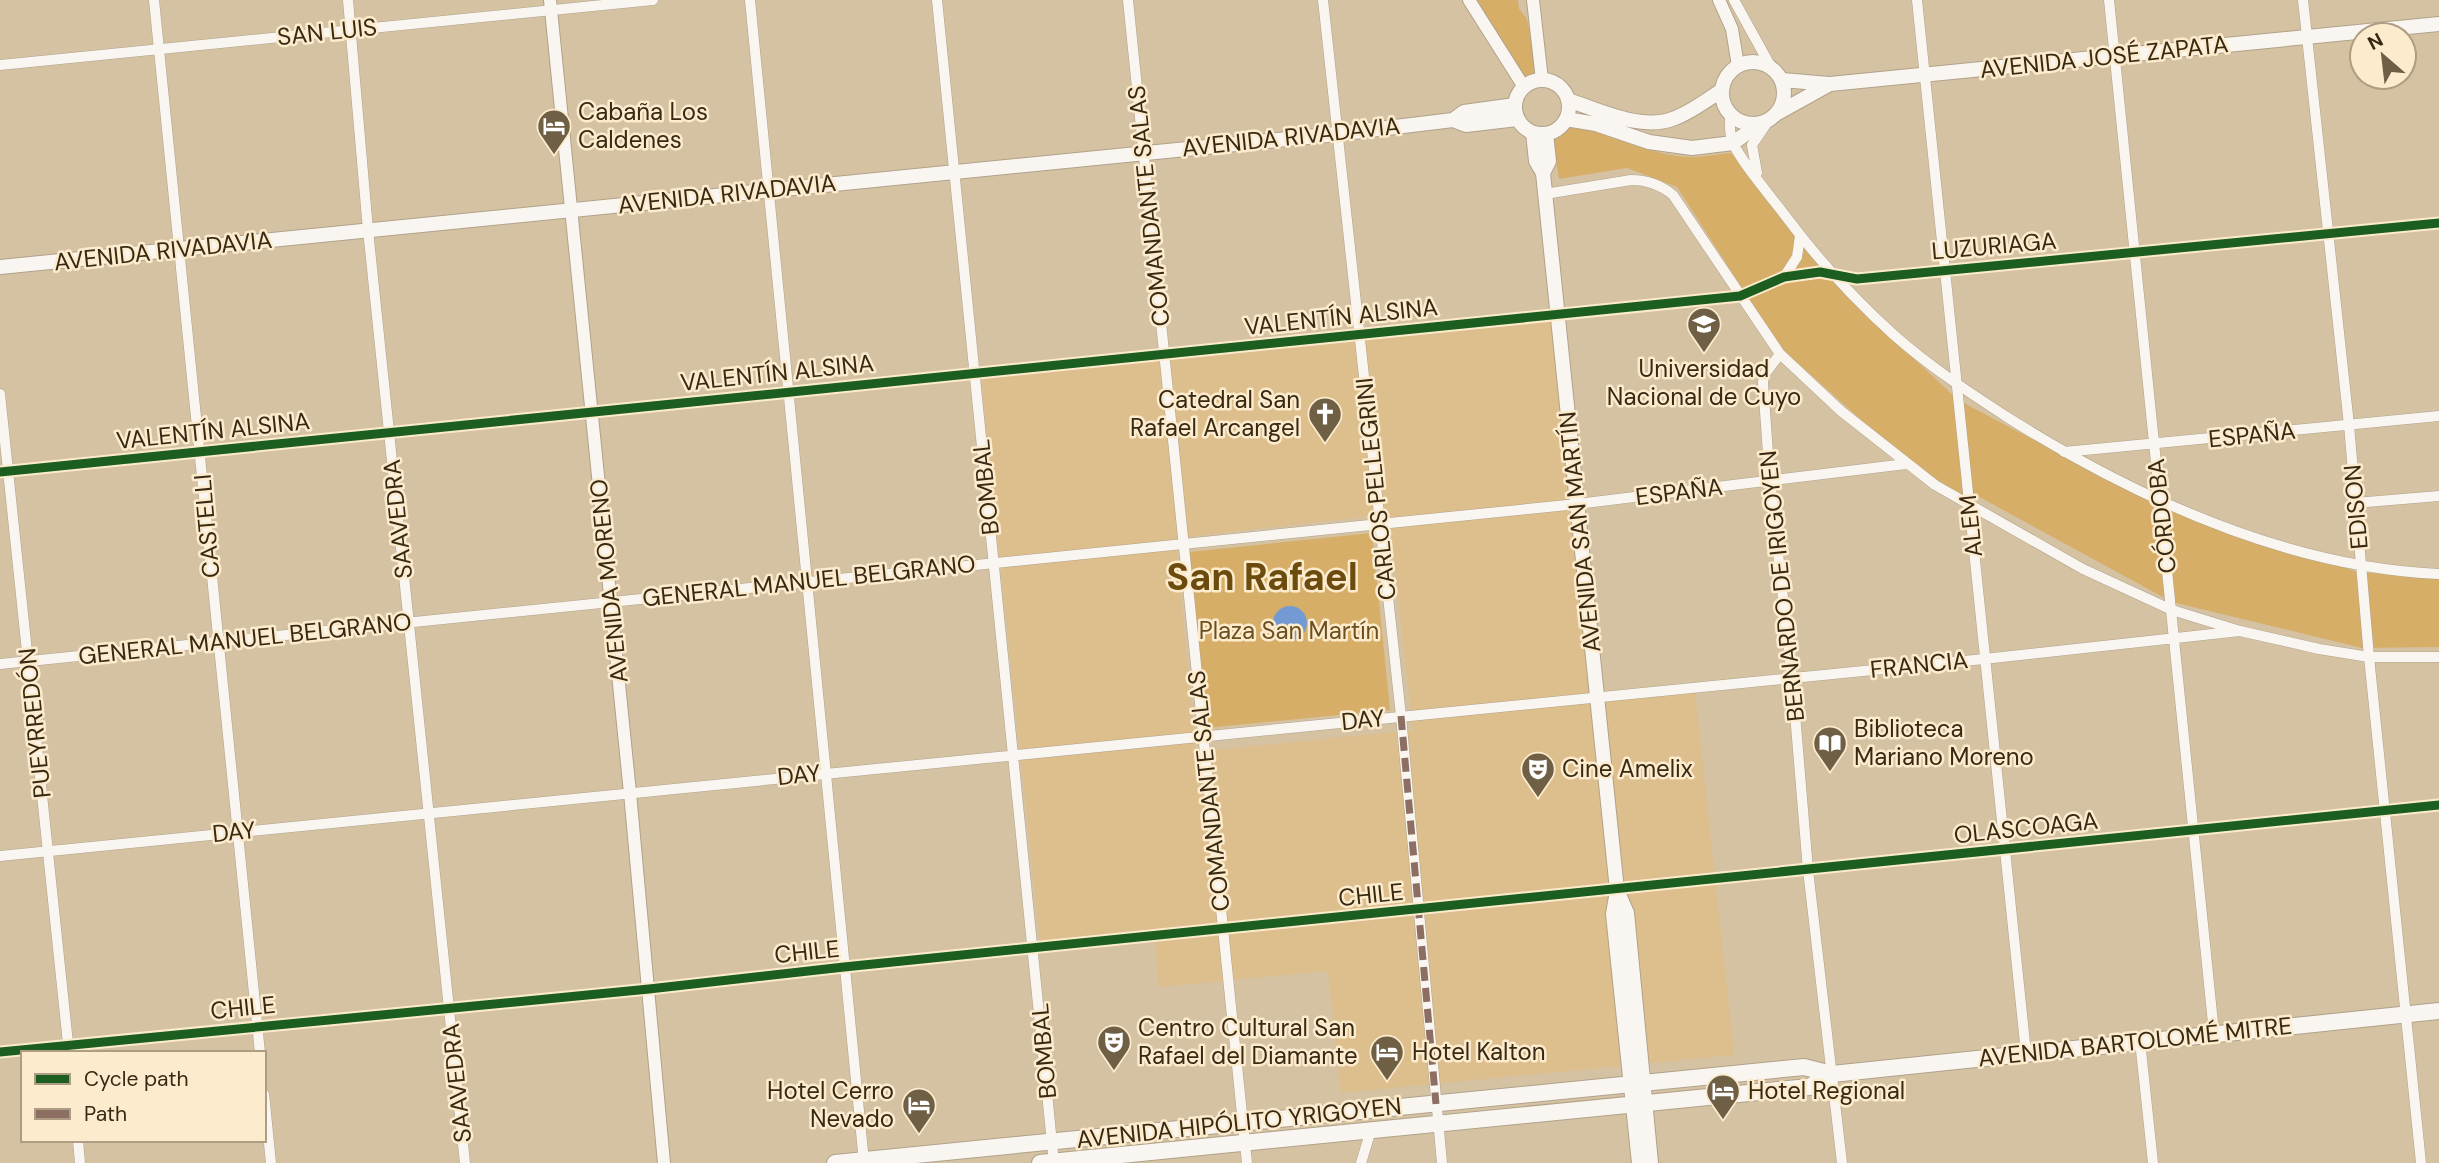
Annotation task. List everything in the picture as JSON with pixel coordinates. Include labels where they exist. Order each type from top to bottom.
[{"type":"highway","name":"AVENIDA BARTOLOMÉ MITRE","points":[[1637,1084],[1804,1067],[1832,1074],[2439,1011]]},
{"type":"highway","name":"AVENIDA BARTOLOMÉ MITRE","points":[[1639,1104],[1809,1087],[1832,1074]]},
{"type":"highway","name":"AVENIDA HIPÓLITO YRIGOYEN","points":[[835,1163],[1637,1084]]},
{"type":"highway","name":"AVENIDA HIPÓLITO YRIGOYEN","points":[[1050,1163],[1639,1104]]},
{"type":"main road","name":"AVENIDA JOSÉ ZAPATA","points":[[1733,144],[1769,119],[1830,84],[2439,24]]},
{"type":"main road","points":[[1755,62],[1771,67],[1782,80],[1784,98],[1769,119],[1744,123],[1730,114],[1725,107],[1722,90],[1724,80],[1738,66],[1755,62]]},
{"type":"main road","points":[[1542,80],[1559,86],[1568,100],[1566,119],[1555,131],[1540,133],[1527,130],[1516,112],[1524,87],[1542,80]]},
{"type":"main road","points":[[1782,80],[1830,84]]},
{"type":"main road","points":[[1568,100],[1621,117],[1659,122],[1674,119],[1722,90]]},
{"type":"main road","name":"AVENIDA RIVADAVIA","points":[[0,267],[1337,134],[1453,120],[1466,125],[1516,112]]},
{"type":"main road","points":[[1566,119],[1596,124],[1649,142],[1671,146],[1711,148],[1733,144]]},
{"type":"main road","name":"AVENIDA SAN MARTÍN","points":[[1540,133],[1536,161],[1543,173],[1618,890],[1626,914],[1639,1104]]},
{"type":"main road","points":[[1639,1104],[1639,1163]]},
{"type":"main road","points":[[1639,1104],[1651,1163]]},
{"type":"street","name":"CASTELLI","points":[[154,0],[260,1051]]},
{"type":"street","name":"SAAVEDRA","points":[[348,0],[368,230],[465,1163]]},
{"type":"street","name":"SAN LUIS","points":[[0,65],[159,50],[551,5],[653,0]]},
{"type":"street","points":[[750,0],[864,1162]]},
{"type":"street","name":"BOMBAL","points":[[937,0],[1034,949],[1052,1142],[1050,1163]]},
{"type":"street","name":"COMANDANTE SALAS","points":[[1128,0],[1247,1163]]},
{"type":"street","name":"CARLOS PELLEGRINI","points":[[1323,0],[1401,716],[1442,1163]]},
{"type":"street","points":[[1525,0],[1535,14]]},
{"type":"street","points":[[1533,0],[1542,80]]},
{"type":"street","points":[[1719,0],[1732,29],[1738,66]]},
{"type":"street","points":[[1734,0],[1771,67]]},
{"type":"street","name":"ALEM","points":[[1917,0],[2026,1053]]},
{"type":"street","name":"CÓRDOBA","points":[[2109,0],[2214,1033]]},
{"type":"street","name":"EDISON","points":[[2303,0],[2349,425],[2369,657],[2421,1163]]},
{"type":"street","points":[[1471,2],[1524,87]]},
{"type":"street","name":"AVENIDA MORENO","points":[[551,5],[664,1163]]},
{"type":"street","points":[[1730,114],[1733,144],[1800,236],[1835,276],[1894,335],[1958,385],[2064,453],[2161,503],[2249,535],[2361,567],[2439,574]]},
{"type":"street","points":[[1759,180],[1752,145],[1769,119]]},
{"type":"street","points":[[1545,194],[1631,180],[1642,180],[1663,187],[1673,195],[1780,354],[1841,411],[1935,485],[2083,569],[2172,611],[2240,631],[2369,657],[2439,657]]},
{"type":"street","name":"LUZURIAGA","points":[[1558,315],[1740,296],[1784,277],[1820,272],[1857,279],[2439,223]]},
{"type":"street","points":[[1784,277],[1797,257],[1800,236]]},
{"type":"street","name":"VALENTÍN ALSINA","points":[[4,471],[1558,315]]},
{"type":"street","name":"BERNARDO DE IRIGOYEN","points":[[1780,354],[1764,375],[1763,383],[1770,482],[1793,678],[1808,870],[1842,1163]]},
{"type":"street","name":"PUEYRREDÓN","points":[[0,394],[4,471],[28,661],[69,1049]]},
{"type":"street","name":"ESPAÑA","points":[[2064,453],[2439,415]]},
{"type":"street","name":"ESPAÑA","points":[[1577,504],[1906,464]]},
{"type":"street","points":[[2355,503],[2439,496]]},
{"type":"street","name":"GENERAL MANUEL BELGRANO","points":[[0,664],[1577,504]]},
{"type":"street","name":"FRANCIA","points":[[1597,696],[1984,659],[2240,631]]},
{"type":"street","name":"DAY","points":[[0,856],[1597,696]]},
{"type":"street","name":"OLASCOAGA","points":[[1618,890],[2439,805]]},
{"type":"street","name":"CHILE","points":[[23,1051],[69,1049],[257,1026],[649,989],[1618,890]]},
{"type":"street","points":[[2140,1041],[2153,1163]]},
{"type":"street","name":"CHILE","points":[[0,1052],[21,1051]]},
{"type":"street","points":[[266,1114],[271,1163]]},
{"type":"street","points":[[1361,1163],[1371,1130]]},
{"type":"street","points":[[78,1142],[80,1163]]},
{"type":"shaded area","points":[[1554,320],[1593,700],[1695,692],[1734,1055],[1341,1093],[1328,971],[1159,987],[1154,930],[1040,942],[981,378]],"holes":[[[1389,514],[1413,730],[1195,752],[1176,538]]]},
{"type":"green space","points":[[1472,0],[1518,0],[1519,9],[1527,19],[1538,76],[1525,81]]},
{"type":"green space","points":[[1574,125],[1648,150],[1678,156],[1731,153],[1836,285],[1958,400],[2167,510],[2361,573],[2439,575],[2439,647],[2362,648],[2172,602],[1963,488],[1963,495],[1908,462],[1780,347],[1677,187],[1627,168],[1559,179],[1552,136]]},
{"type":"green space","name":"Plaza San Martín","points":[[1372,533],[1390,710],[1206,728],[1189,552]]},
{"type":"water","points":[[1290,606],[1302,611],[1307,623],[1302,635],[1290,640],[1278,635],[1273,623],[1278,611]]},
{"type":"marked path","points":[[1401,716],[1436,1104]]},
{"type":"cycle path","points":[[0,472],[1740,296],[1784,277],[1820,272],[1857,279],[2439,223]]},
{"type":"cycle path","points":[[0,1052],[649,989],[2439,805]]},
{"type":"place","name":"Cabaña Los Caldenes","points":[[554,156]]},
{"type":"place","name":"Universidad Nacional de Cuyo","points":[[1704,354]]},
{"type":"place","name":"Catedral San Rafael Arcangel","points":[[1325,444]]},
{"type":"place","name":"Biblioteca Mariano Moreno","points":[[1830,773]]},
{"type":"place","name":"Cine Amelix","points":[[1538,799]]},
{"type":"place","name":"Centro Cultural San Rafael del Diamante","points":[[1114,1072]]},
{"type":"place","name":"Hotel Kalton","points":[[1387,1082]]},
{"type":"place","name":"Hotel Regional","points":[[1723,1121]]},
{"type":"place","name":"Hotel Cerro Nevado","points":[[919,1135]]},
{"type":"district","name":"San Rafael","points":[[1262,577]]}]
